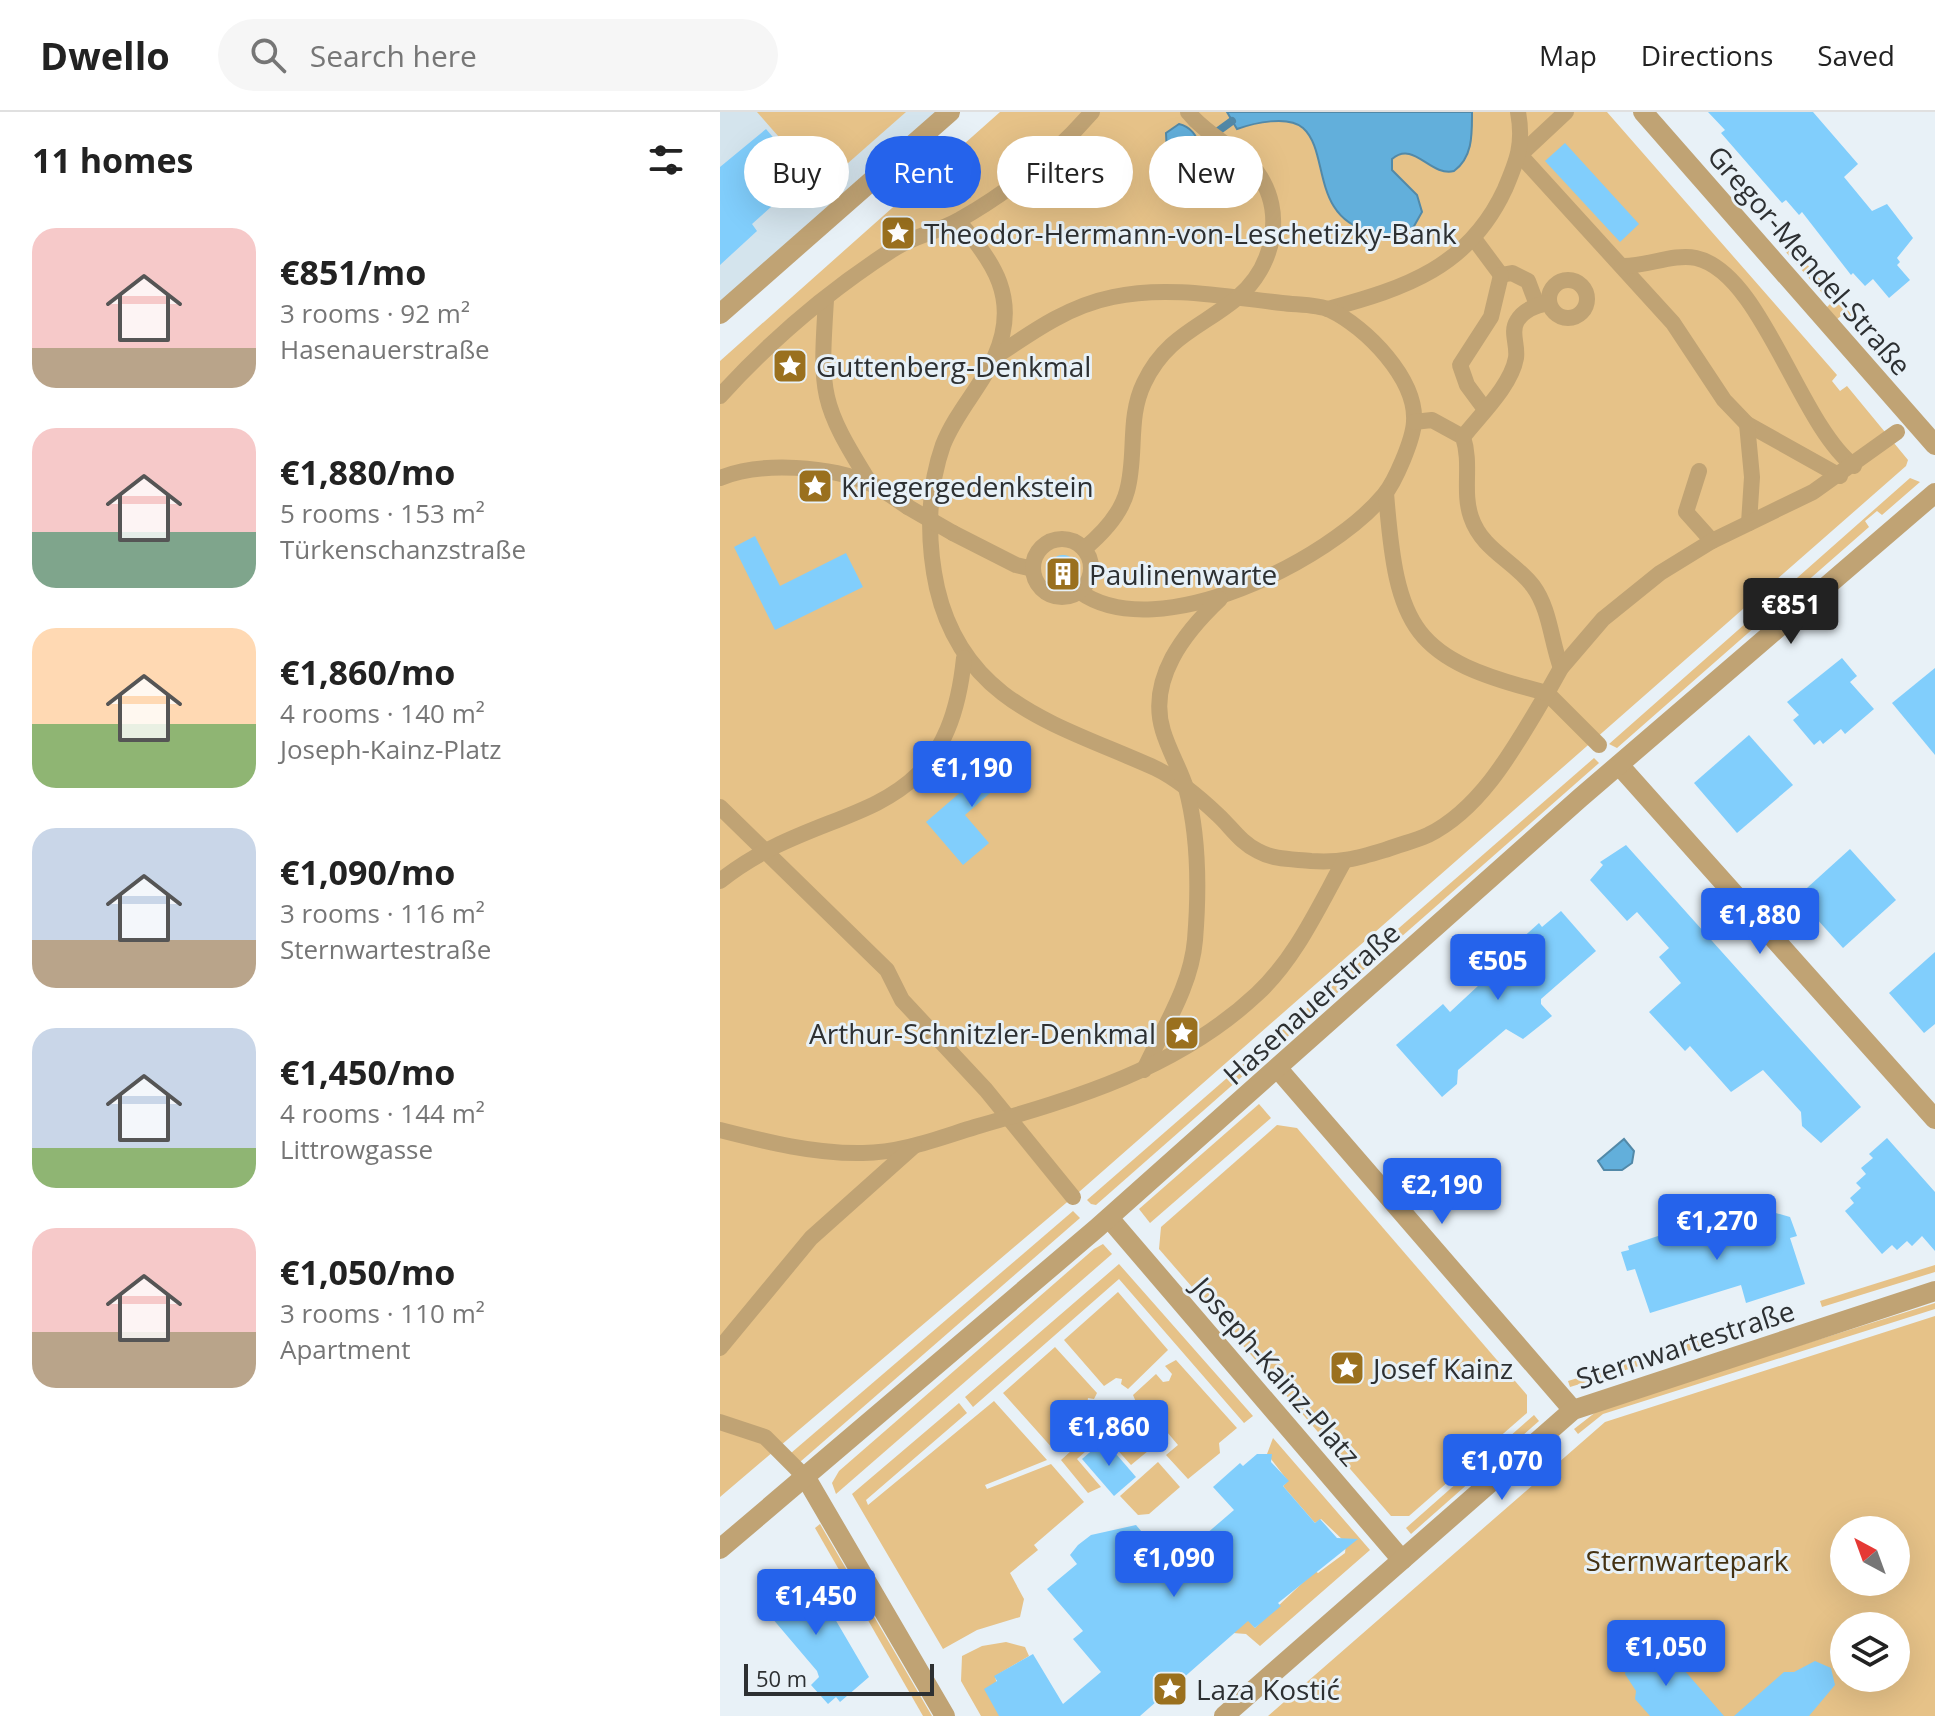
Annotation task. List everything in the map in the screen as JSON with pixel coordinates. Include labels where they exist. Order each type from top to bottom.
[{"type":"street","points":[[720,314],[950,112]]},
{"type":"street","points":[[720,396],[780,337],[826,300],[895,248],[958,221],[1035,170],[1092,112]]},
{"type":"street","points":[[1518,112],[1520,155],[1673,323],[1724,400],[1747,424],[1847,471]]},
{"type":"street","points":[[995,357],[1048,322],[1113,297],[1162,291],[1328,309],[1387,293],[1417,279],[1475,240],[1490,219],[1520,155],[1566,112]]},
{"type":"street","name":"Gregor-Mendel-Straße","points":[[1643,112],[1935,445]]},
{"type":"street","points":[[1084,549],[1100,535],[1127,490],[1136,403],[1152,367],[1197,323],[1237,298],[1266,260],[1274,219],[1270,199],[1256,172],[1190,114]]},
{"type":"street","points":[[720,881],[763,851],[878,803],[925,769],[950,730],[960,696],[964,658],[938,591],[930,531],[932,495],[936,468],[956,416],[995,357],[1003,329],[1004,296],[999,276],[984,249],[958,221]]},
{"type":"street","points":[[1475,240],[1501,275],[1491,317],[1460,365],[1467,385],[1484,408]]},
{"type":"street","points":[[1622,266],[1695,257],[1717,268],[1766,327],[1807,406],[1847,471]]},
{"type":"street","points":[[1463,437],[1516,359],[1513,329],[1519,318],[1543,304],[1528,281],[1512,273],[1501,275]]},
{"type":"street","points":[[826,300],[823,392],[830,416],[870,483]]},
{"type":"street","points":[[1080,592],[1094,602],[1147,607],[1220,599],[1280,572],[1327,542],[1386,493],[1398,470],[1414,422],[1400,376],[1383,351],[1328,309]]},
{"type":"street","points":[[1414,422],[1432,420],[1463,437],[1468,453],[1466,490],[1470,515],[1479,535],[1525,576],[1538,594],[1561,668]]},
{"type":"street","points":[[1747,424],[1752,477],[1749,523]]},
{"type":"street","points":[[964,658],[1017,704],[1079,737],[1158,770],[1185,788],[1260,852],[1343,863],[1428,835],[1476,797],[1515,746],[1561,668],[1623,601],[1660,573],[1712,541],[1847,471],[1889,434],[1897,432]]},
{"type":"street","points":[[720,478],[758,468],[802,468],[870,483],[953,533],[1016,565],[1033,569]]},
{"type":"street","points":[[1699,471],[1686,512],[1712,541]]},
{"type":"street","points":[[1386,493],[1393,572],[1408,614],[1423,635],[1436,650],[1472,672],[1547,693],[1599,745]]},
{"type":"street","name":"Hasenauerstraße","points":[[720,1549],[1109,1218],[1619,765],[1935,493]]},
{"type":"street","points":[[1064,537],[1084,549],[1088,570],[1080,592],[1068,599],[1057,599],[1037,581],[1033,569],[1041,547],[1052,538],[1064,537]]},
{"type":"street","points":[[1144,1070],[1188,977],[1195,942],[1196,855],[1185,788],[1163,730],[1161,694],[1168,666],[1183,639],[1220,599]]},
{"type":"street","points":[[1619,765],[1935,1119]]},
{"type":"street","points":[[720,807],[887,970],[902,1000],[1010,1118],[1073,1197]]},
{"type":"street","points":[[720,1130],[820,1151],[866,1153],[915,1145],[1010,1118],[1144,1070],[1212,1034],[1260,992],[1299,942],[1343,863]]},
{"type":"street","points":[[1279,1070],[1573,1410]]},
{"type":"street","points":[[720,1348],[811,1238],[915,1145]]},
{"type":"street","name":"Joseph-Kainz-Platz","points":[[1109,1218],[1402,1560]]},
{"type":"street","name":"Sternwartestraße","points":[[1224,1716],[1573,1410],[1935,1291]]},
{"type":"street","points":[[720,1422],[765,1437],[806,1478],[945,1716]]},
{"type":"shaded area","points":[[720,112],[950,112],[923,136],[865,136],[865,187],[849,201],[849,136],[744,136],[744,208],[841,208],[720,315]]},
{"type":"green space","points":[[757,112],[906,112],[879,136],[865,136],[865,148],[849,162],[849,136],[778,136]]},
{"type":"green space","points":[[1000,112],[1607,112],[1837,375],[1832,381],[1840,391],[1847,386],[1908,460],[1906,466],[1079,1192],[720,1497],[720,361],[892,208],[981,208],[981,136],[973,136]]},
{"type":"green space","points":[[1790,245],[1852,315],[1846,320],[1841,316],[1836,320],[1826,308],[1831,303],[1784,250]]},
{"type":"green space","points":[[1910,478],[1920,482],[1882,515],[1877,511],[1865,521],[1869,527],[1617,748],[1609,744]]},
{"type":"green space","points":[[1594,758],[1599,763],[1096,1205],[1087,1200]]},
{"type":"green space","points":[[1259,1104],[1271,1118],[1150,1223],[1139,1209]]},
{"type":"green space","points":[[1277,1125],[1297,1128],[1527,1395],[1527,1413],[1409,1516],[1391,1516],[1159,1249],[1161,1227]]},
{"type":"green space","points":[[1073,1211],[1080,1218],[800,1462],[791,1453]]},
{"type":"green space","points":[[1103,1244],[1112,1254],[836,1494],[832,1483],[839,1471]]},
{"type":"green space","points":[[1119,1264],[1253,1416],[1244,1423],[1119,1279],[973,1407],[965,1397]]},
{"type":"green space","points":[[1935,1265],[1935,1272],[1822,1307],[1820,1301]]},
{"type":"green space","points":[[1118,1292],[1168,1350],[1128,1389],[1121,1384],[1122,1379],[1116,1378],[1104,1386],[1064,1340]]},
{"type":"green space","points":[[1935,1303],[1935,1309],[1603,1414],[1578,1434],[1574,1429],[1601,1408]]},
{"type":"green space","name":"Sternwartepark","points":[[1935,1316],[1935,1716],[1268,1716],[1605,1422]]},
{"type":"green space","points":[[1725,1332],[1727,1339],[1570,1387],[1568,1381]]},
{"type":"green space","points":[[1055,1347],[1097,1393],[1094,1399],[1088,1398],[1087,1406],[1093,1408],[1095,1415],[1054,1450],[1003,1393]]},
{"type":"green space","points":[[1176,1360],[1237,1428],[1219,1443],[1220,1453],[1188,1479],[1166,1455],[1178,1445],[1156,1419],[1143,1429],[1133,1417],[1136,1411],[1142,1409],[1142,1401],[1136,1402],[1133,1395],[1156,1374],[1163,1382],[1169,1381],[1172,1374],[1165,1366]]},
{"type":"green space","points":[[994,1401],[1047,1460],[985,1485],[987,1489],[1051,1464],[1084,1502],[1034,1545],[1038,1550],[1010,1573],[1024,1599],[1020,1617],[977,1630],[943,1649],[852,1494],[959,1403],[967,1413],[866,1500],[868,1505]]},
{"type":"green space","points":[[1534,1415],[1539,1421],[1411,1534],[1406,1528]]},
{"type":"green space","points":[[1102,1423],[1110,1426],[1108,1432],[1113,1433],[1125,1424],[1148,1451],[1131,1465],[1104,1435],[1077,1459],[1101,1487],[1088,1493],[1061,1460]]},
{"type":"green space","points":[[1273,1438],[1370,1550],[1260,1646],[1246,1634],[1233,1633],[1241,1612],[1255,1628],[1315,1571],[1318,1573],[1345,1553],[1346,1543],[1321,1519],[1315,1523],[1283,1486],[1288,1481],[1267,1454]]},
{"type":"green space","points":[[1158,1462],[1180,1487],[1149,1514],[1138,1515],[1120,1496]]},
{"type":"green space","points":[[820,1524],[932,1716],[923,1716],[815,1528]]},
{"type":"green space","points":[[1006,1642],[1025,1647],[1029,1656],[995,1676],[1004,1716],[981,1716],[961,1681],[962,1656],[982,1646]]},
{"type":"water","points":[[1227,112],[1472,112],[1471,137],[1465,159],[1454,171],[1437,169],[1408,154],[1392,159],[1392,170],[1417,195],[1422,212],[1413,228],[1382,234],[1352,224],[1338,213],[1324,183],[1311,139],[1303,128],[1280,121],[1237,129]]},
{"type":"water","points":[[1179,124],[1195,136],[1166,136]]},
{"type":"water","points":[[1624,1139],[1634,1151],[1632,1163],[1622,1170],[1604,1170],[1598,1161]]},
{"type":"building","points":[[1708,112],[1813,112],[1858,164],[1844,177],[1872,211],[1887,204],[1913,238],[1897,258],[1900,262],[1897,265],[1910,280],[1889,298],[1873,279],[1865,286],[1853,273],[1851,275],[1802,212],[1799,215],[1786,200],[1782,203],[1721,133],[1725,130]]},
{"type":"building","points":[[766,129],[772,136],[758,136]]},
{"type":"building","points":[[1565,143],[1639,224],[1620,242],[1545,161]]},
{"type":"building","points":[[744,147],[744,208],[770,208],[752,224],[757,231],[720,265],[720,167]]},
{"type":"building","points":[[755,536],[780,586],[846,553],[863,587],[775,630],[734,547]]},
{"type":"building","name":"Paulinenwarte","points":[[1063,555],[1073,559],[1077,569],[1073,579],[1063,583],[1053,579],[1049,569],[1053,559]]},
{"type":"building","points":[[1842,658],[1857,676],[1850,682],[1874,709],[1845,734],[1841,729],[1823,744],[1820,740],[1814,745],[1793,720],[1799,715],[1787,702]]},
{"type":"building","points":[[1935,668],[1935,755],[1892,703]]},
{"type":"building","points":[[1749,735],[1793,785],[1737,833],[1694,783]]},
{"type":"building","points":[[1014,746],[1027,761],[965,815],[989,843],[963,865],[926,822]]},
{"type":"building","points":[[1626,845],[1861,1107],[1821,1143],[1802,1126],[1801,1112],[1763,1070],[1731,1092],[1690,1046],[1685,1051],[1649,1012],[1681,983],[1659,957],[1669,948],[1637,912],[1627,921],[1590,880],[1603,865],[1600,862]]},
{"type":"building","points":[[1850,849],[1896,900],[1843,948],[1797,897]]},
{"type":"building","points":[[1561,911],[1596,951],[1541,999],[1541,1004],[1552,1016],[1523,1039],[1506,1029],[1458,1070],[1457,1084],[1442,1097],[1396,1045],[1443,1004],[1450,1012],[1479,985],[1486,962],[1499,959],[1539,923],[1542,927]]},
{"type":"building","points":[[1935,952],[1935,1024],[1924,1033],[1889,993]]},
{"type":"building","points":[[1887,1138],[1935,1192],[1935,1251],[1922,1236],[1912,1246],[1907,1241],[1897,1250],[1892,1245],[1882,1254],[1845,1211],[1854,1203],[1850,1198],[1861,1188],[1856,1183],[1866,1174],[1861,1168],[1873,1158],[1869,1154]]},
{"type":"building","points":[[1769,1211],[1790,1217],[1797,1236],[1790,1238],[1805,1284],[1746,1303],[1741,1285],[1650,1313],[1635,1269],[1627,1271],[1621,1252],[1629,1250],[1628,1246],[1706,1220],[1712,1242],[1737,1220],[1752,1223]]},
{"type":"building","points":[[1104,1440],[1136,1477],[1114,1496],[1082,1459]]},
{"type":"building","points":[[1257,1454],[1272,1454],[1271,1462],[1289,1481],[1283,1486],[1315,1523],[1320,1519],[1337,1538],[1358,1539],[1278,1603],[1281,1606],[1255,1628],[1248,1621],[1140,1716],[999,1716],[984,1689],[997,1681],[994,1676],[1033,1654],[1063,1704],[1101,1672],[1073,1639],[1083,1631],[1047,1589],[1077,1564],[1070,1555],[1078,1545],[1091,1535],[1136,1525],[1170,1565],[1234,1510],[1213,1487],[1240,1463],[1243,1466]]},
{"type":"building","points":[[800,1573],[828,1607],[869,1677],[840,1702],[836,1697],[828,1704],[811,1685],[819,1677],[817,1671],[761,1605],[769,1598],[766,1594],[788,1576],[791,1580]]},
{"type":"building","points":[[1641,1649],[1654,1651],[1667,1663],[1678,1663],[1724,1716],[1650,1716],[1635,1699],[1636,1691],[1625,1674],[1627,1659]]},
{"type":"building","points":[[1815,1661],[1830,1668],[1830,1691],[1809,1716],[1734,1716],[1784,1672],[1794,1672]]},
{"type":"waterway","points":[[1211,136],[1232,121]]},
{"type":"place","name":"Theodor-Hermann-von-Leschetizky-Bank","points":[[898,233]]},
{"type":"place","name":"Guttenberg-Denkmal","points":[[790,366]]},
{"type":"place","name":"Kriegergedenkstein","points":[[815,486]]},
{"type":"place","name":"Paulinenwarte","points":[[1063,574]]},
{"type":"place","name":"Arthur-Schnitzler-Denkmal","points":[[1182,1033]]},
{"type":"place","name":"Josef Kainz","points":[[1347,1368]]},
{"type":"place","name":"Laza Kostić","points":[[1170,1689]]}]
